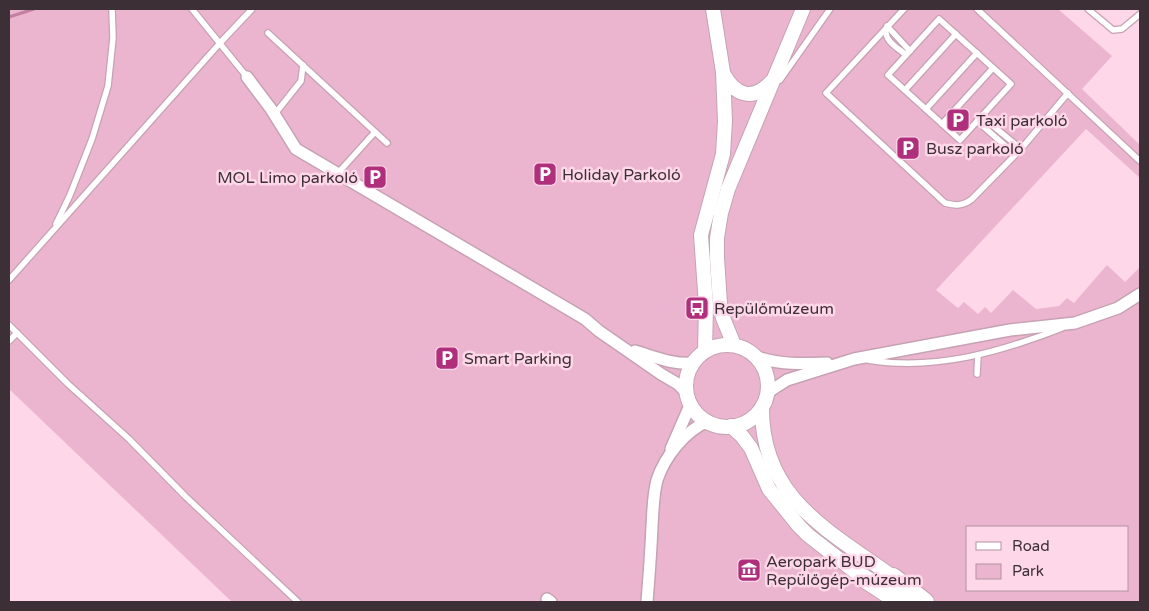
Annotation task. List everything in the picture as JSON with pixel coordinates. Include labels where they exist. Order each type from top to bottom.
[{"type":"highway","points":[[862,576],[893,602]]},
{"type":"highway","points":[[862,576],[900,602]]},
{"type":"highway","points":[[893,577],[925,602]]},
{"type":"street","points":[[705,351],[706,305],[700,235],[722,154],[725,121],[723,72],[713,9]]},
{"type":"street","points":[[734,346],[723,318],[720,304],[717,238],[721,213],[728,189],[803,9]]},
{"type":"street","points":[[723,72],[729,84],[736,91],[746,94],[755,94],[765,89],[776,77]]},
{"type":"street","points":[[247,77],[296,149],[585,319],[599,331],[678,384],[698,414],[708,421],[719,425],[731,426],[749,420],[762,407]]},
{"type":"street","points":[[767,393],[787,380],[854,359],[1010,330],[1075,323],[1118,308],[1140,294]]},
{"type":"street","points":[[647,602],[656,487],[689,398],[688,377],[694,363],[705,351],[722,345],[734,346],[746,350],[757,357],[774,362],[794,364],[841,362]]},
{"type":"street","points":[[624,347],[667,362],[694,363]]},
{"type":"street","points":[[757,357],[765,370],[768,385],[762,407],[762,425],[766,447],[778,478],[790,496],[813,518],[893,577]]},
{"type":"street","points":[[668,458],[687,434],[708,421]]},
{"type":"street","points":[[731,426],[750,448],[770,489],[799,526],[862,576]]},
{"type":"lane","points":[[53,231],[92,140],[108,86],[113,38],[112,9]]},
{"type":"lane","points":[[192,9],[247,77]]},
{"type":"lane","points":[[9,280],[252,9]]},
{"type":"lane","points":[[765,100],[830,9]]},
{"type":"lane","points":[[904,9],[826,93],[945,203],[954,205],[965,204],[972,199],[1021,149],[1068,93]]},
{"type":"lane","points":[[977,9],[1140,161]]},
{"type":"lane","points":[[1088,9],[1113,30],[1122,29],[1140,14]]},
{"type":"lane","points":[[939,19],[1011,84],[960,140],[888,75],[908,53],[939,19]]},
{"type":"lane","points":[[887,26],[885,34],[888,39],[908,53]]},
{"type":"lane","points":[[268,33],[387,143]]},
{"type":"lane","points":[[905,90],[956,34]]},
{"type":"lane","points":[[926,109],[977,53]]},
{"type":"lane","points":[[274,115],[301,81],[303,65]]},
{"type":"lane","points":[[942,124],[993,68]]},
{"type":"lane","points":[[979,119],[1021,149]]},
{"type":"lane","points":[[338,172],[375,132]]},
{"type":"lane","points":[[854,359],[887,363],[942,361],[1008,348],[1075,323]]},
{"type":"lane","points":[[9,326],[298,602]]},
{"type":"lane","points":[[9,341],[17,333]]},
{"type":"lane","points":[[977,374],[978,355]]},
{"type":"green space","points":[[9,9],[1058,9],[1112,56],[1082,89],[1140,145],[1140,178],[1086,129],[936,290],[958,308],[964,302],[978,314],[985,307],[991,313],[1013,290],[1036,309],[1059,306],[1067,298],[1074,303],[1107,265],[1125,282],[1140,267],[1140,602],[232,602],[9,389]]},
{"type":"waterway","points":[[9,17],[34,9]]},
{"type":"place","name":"Taxi parkoló","points":[[958,120]]},
{"type":"place","name":"Busz parkoló","points":[[908,148]]},
{"type":"place","name":"Holiday Parkoló","points":[[545,174]]},
{"type":"place","name":"MOL Limo parkoló","points":[[375,177]]},
{"type":"place","name":"Repülőmúzeum","points":[[697,308]]},
{"type":"place","name":"Smart Parking","points":[[447,358]]},
{"type":"place","name":"Aeropark BUD Repülőgép-múzeum","points":[[749,570]]}]
